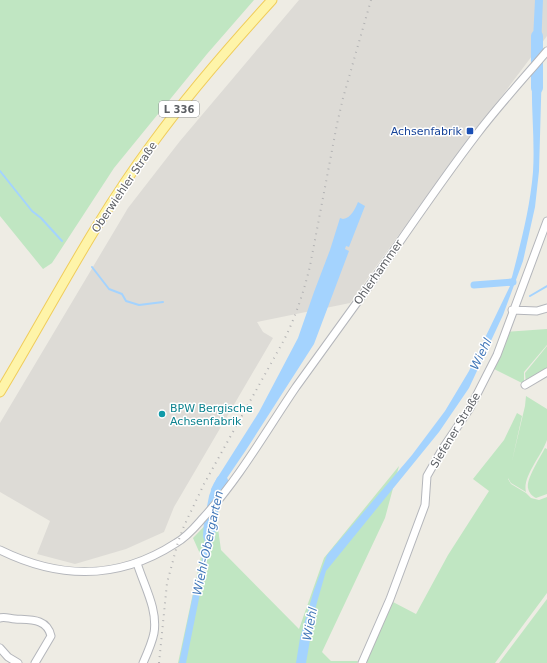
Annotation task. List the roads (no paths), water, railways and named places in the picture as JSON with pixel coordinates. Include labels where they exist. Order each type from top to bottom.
[{"type":"main road","name":"Oberwiehler Straße","points":[[0,392],[97,227],[156,139],[196,87],[272,0]]},
{"type":"street","name":"Ohlerhammer","points":[[137,563],[156,555],[178,542],[187,535],[208,513],[455,163],[478,132],[547,51]]},
{"type":"street","name":"Siefener Straße","points":[[362,663],[390,599],[425,505],[427,476],[443,448],[470,408],[497,355],[512,310],[547,221]]},
{"type":"street","points":[[512,310],[537,311],[547,308]]},
{"type":"street","points":[[525,385],[547,372]]},
{"type":"street","points":[[0,550],[23,560],[68,571],[90,572],[115,569],[137,563],[153,610],[155,622],[154,635],[143,663]]},
{"type":"street","points":[[0,618],[36,620],[50,630],[51,636],[35,663]]},
{"type":"street","points":[[0,648],[8,657],[18,663]]},
{"type":"water","points":[[535,0],[543,0],[541,48],[532,59]]},
{"type":"water","points":[[542,66],[539,171],[535,207],[523,261],[503,315],[469,388],[439,432],[326,571],[316,606],[306,663],[296,663],[300,638],[314,590],[327,555],[412,455],[445,411],[469,371],[510,286],[508,285],[512,277],[522,238],[532,185],[534,149],[532,78]]},
{"type":"water","points":[[358,202],[365,206],[349,247],[346,246],[345,249],[349,251],[314,344],[210,503],[211,489],[214,483],[259,412],[298,338],[340,218],[343,219],[350,215]]},
{"type":"water","points":[[216,514],[186,663],[179,663],[194,590],[202,560],[207,524]]},
{"type":"waterway","name":"Wiehl","points":[[537,36],[537,88]]},
{"type":"waterway","points":[[0,171],[32,211],[41,218],[62,241]]},
{"type":"waterway","points":[[92,267],[109,289],[122,294],[126,301],[139,305],[163,302]]},
{"type":"waterway","points":[[474,285],[513,282]]},
{"type":"waterway","points":[[530,296],[547,286]]},
{"type":"waterway","name":"Wiehl-Obergarten","points":[[209,536],[215,497],[222,481]]},
{"type":"railway","points":[[159,663],[167,583],[184,526],[204,484],[284,340],[302,294],[310,266],[343,98],[371,0]]},
{"type":"place","name":"Achsenfabrik","points":[[470,131]]},
{"type":"place","name":"BPW Bergische Achsenfabrik","points":[[162,414]]}]
